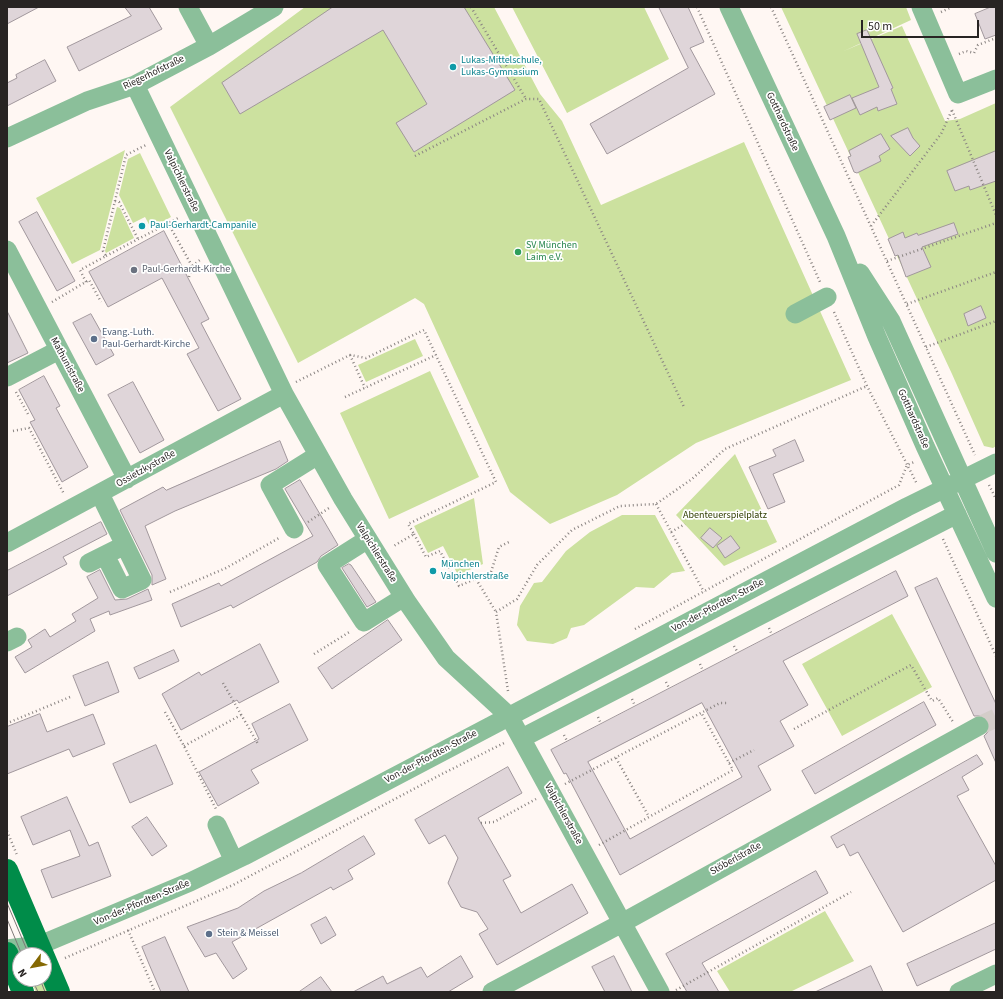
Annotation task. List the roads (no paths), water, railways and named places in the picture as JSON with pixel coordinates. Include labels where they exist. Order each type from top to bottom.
[{"type":"main road","points":[[7,870],[59,992]]},
{"type":"main road","points":[[7,953],[24,992]]},
{"type":"street","points":[[188,7],[209,46]]},
{"type":"street","name":"Riegerhofstraße","points":[[7,138],[87,101],[135,85],[209,46],[274,7]]},
{"type":"street","name":"Gotthardstraße","points":[[729,7],[836,236],[877,337],[996,598]]},
{"type":"street","points":[[921,7],[944,60],[955,102],[996,79]]},
{"type":"street","name":"Valpichlerstraße","points":[[135,85],[283,391],[343,499],[404,597],[446,658],[512,714],[522,738],[660,992]]},
{"type":"street","name":"Gotthardstraße","points":[[836,236],[890,321],[996,553]]},
{"type":"street","name":"Mathunistraße","points":[[7,250],[127,479]]},
{"type":"street","points":[[795,314],[827,297]]},
{"type":"street","points":[[7,377],[59,350]]},
{"type":"street","name":"Ossietzkystraße","points":[[7,543],[100,494],[283,391]]},
{"type":"street","points":[[294,530],[270,485],[318,455]]},
{"type":"street","name":"Von-der-Pfordten-Straße","points":[[7,949],[40,945],[182,885],[234,861],[845,539],[989,466]]},
{"type":"street","points":[[100,494],[125,545],[142,580],[122,589],[97,559],[125,545]]},
{"type":"street","points":[[522,738],[957,514]]},
{"type":"street","points":[[845,539],[858,564]]},
{"type":"street","points":[[372,547],[327,565],[364,622],[404,597]]},
{"type":"street","name":"Stöberlstraße","points":[[492,992],[622,923],[979,726]]},
{"type":"street","points":[[218,820],[234,861]]},
{"type":"street","points":[[958,992],[996,974]]},
{"type":"tunnel","points":[[979,726],[996,718]]},
{"type":"tram line","points":[[7,903],[26,947]]},
{"type":"tram line","points":[[7,919],[19,947]]},
{"type":"tram line","points":[[36,987],[38,992]]},
{"type":"tram line","points":[[43,987],[45,992]]},
{"type":"place","name":"Lukas-Mittelschule, Lukas-Gymnasium","points":[[453,67]]},
{"type":"place","name":"Paul-Gerhardt-Campanile","points":[[142,226]]},
{"type":"place","name":"SV München Laim e.V.","points":[[518,252]]},
{"type":"place","name":"Paul-Gerhardt-Kirche","points":[[134,270]]},
{"type":"place","name":"Evang.-Luth. Paul-Gerhardt-Kirche","points":[[94,339]]},
{"type":"place","name":"München Valpichlerstraße","points":[[433,571]]},
{"type":"place","name":"Stein & Meissel","points":[[209,934]]},
{"type":"park label","name":"Abenteuerspielplatz","points":[[725,516]]}]
